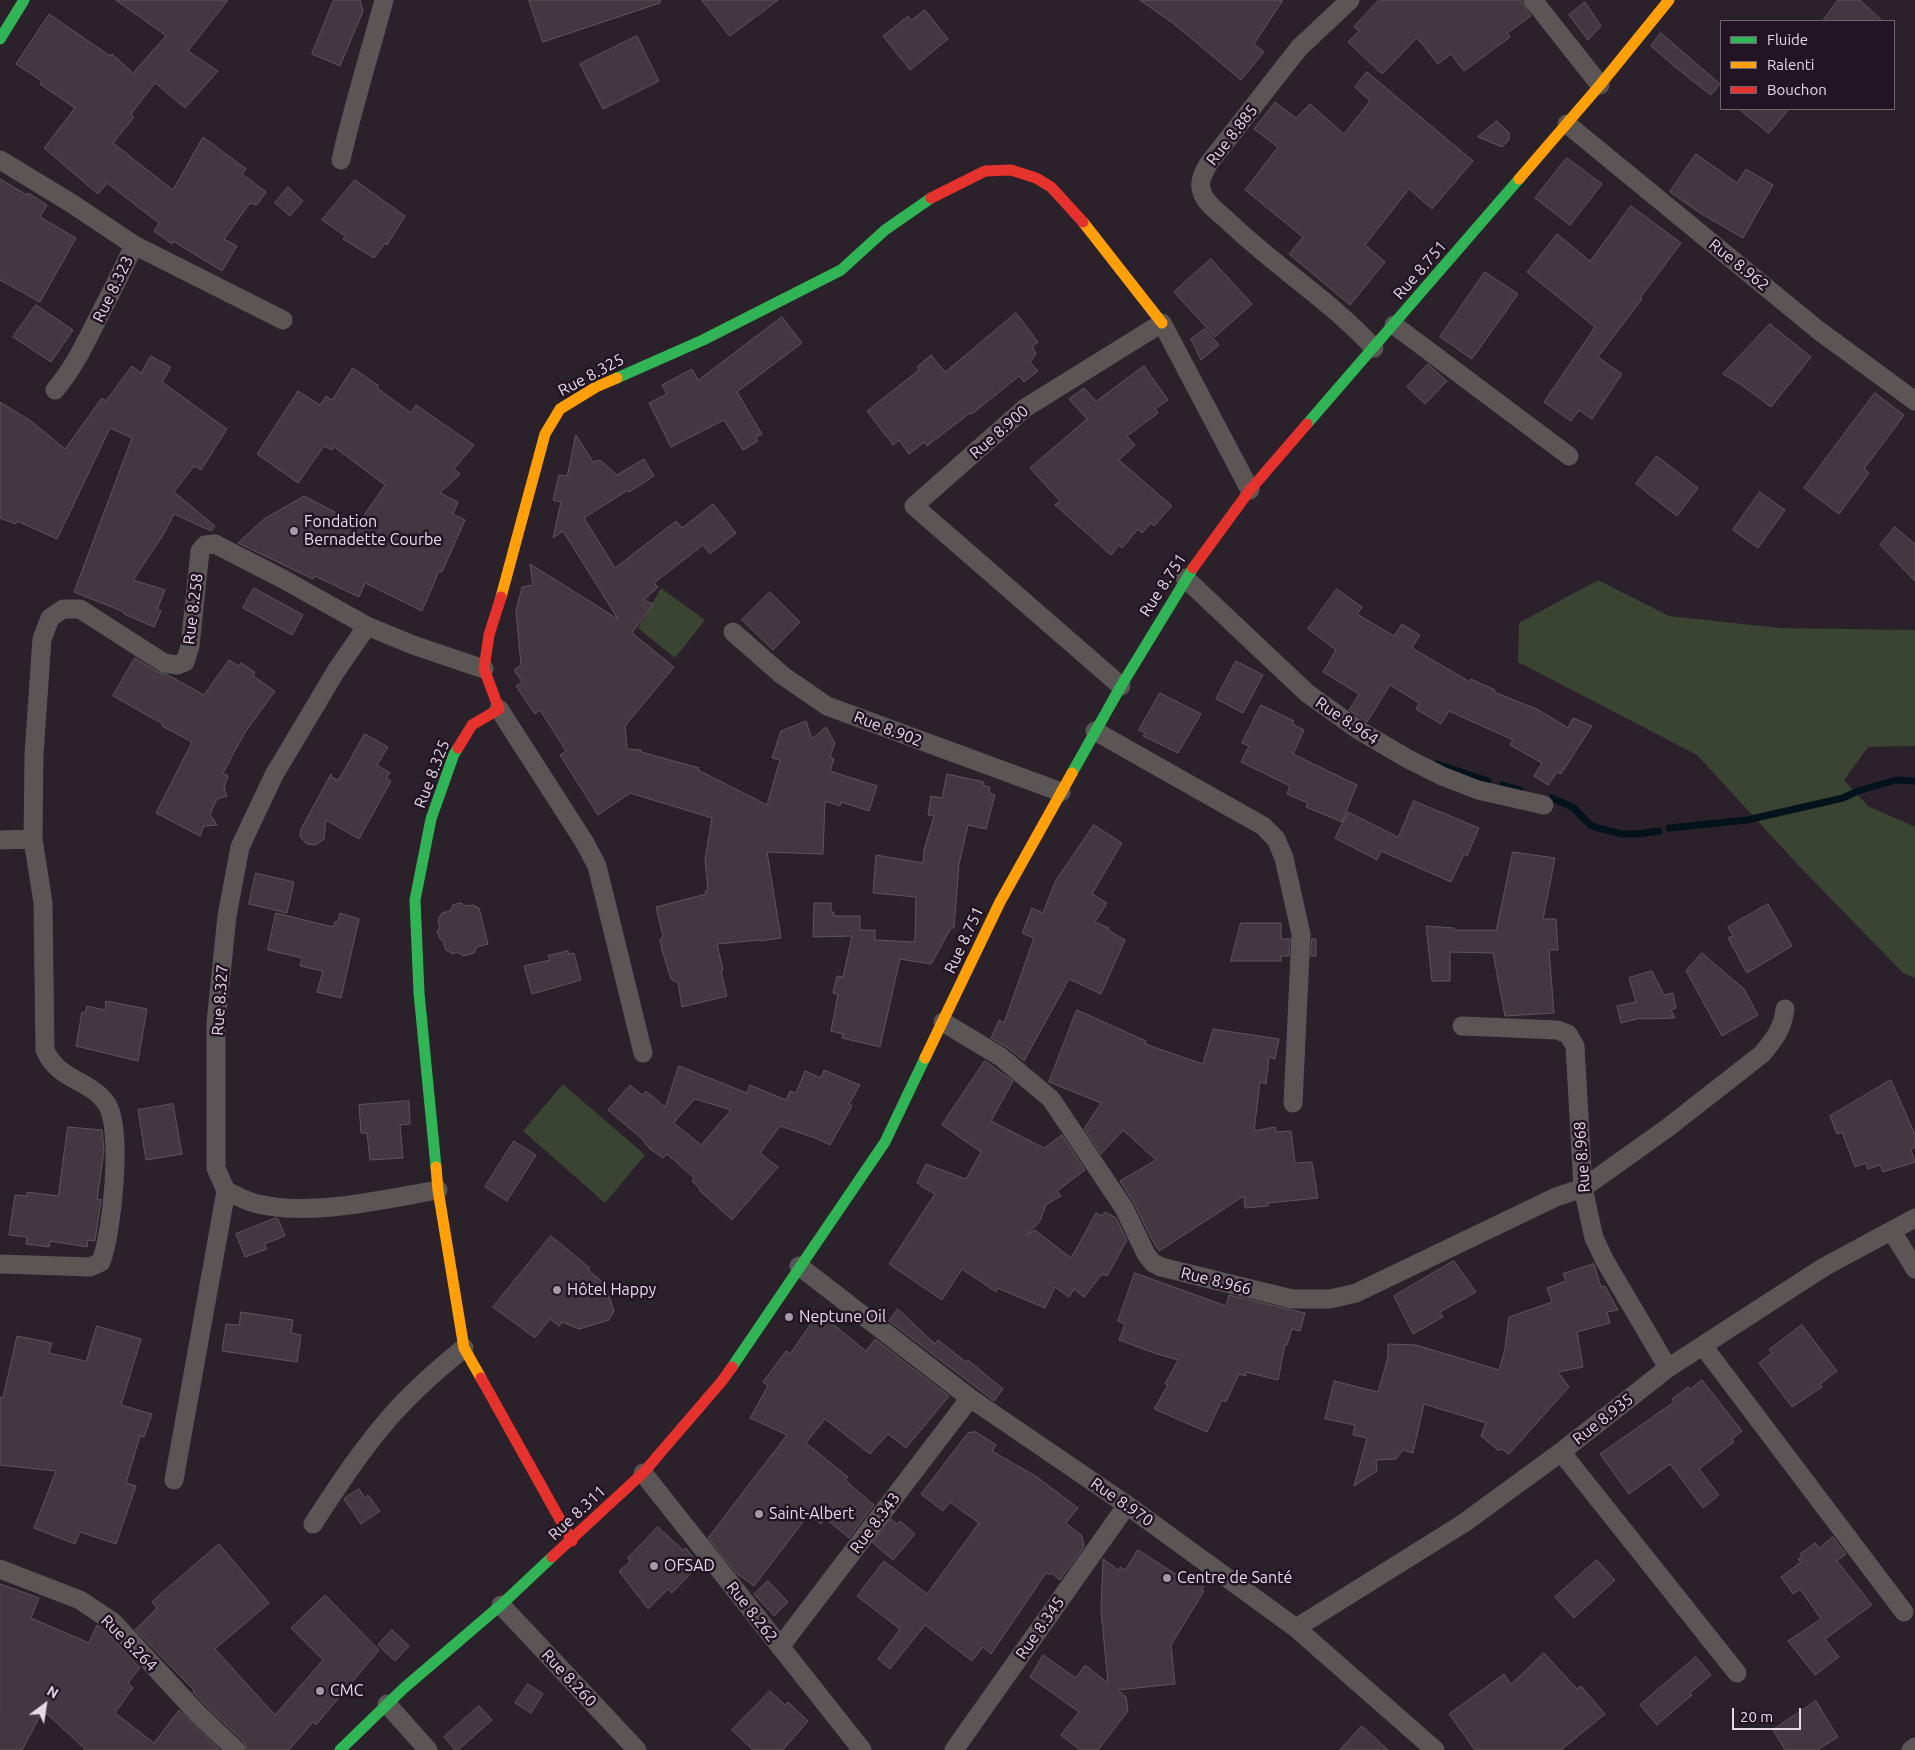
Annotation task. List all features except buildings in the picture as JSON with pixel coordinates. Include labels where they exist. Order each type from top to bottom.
[{"type":"main road","points":[[0,39],[24,0]]},
{"type":"main road","name":"Rue 8.751","points":[[799,1266],[885,1142],[1000,902],[1095,731],[1186,578],[1250,490],[1600,86],[1669,0]]},
{"type":"main road","name":"Rue 8.325","points":[[572,1541],[464,1348],[438,1190],[419,993],[415,900],[431,819],[454,754],[472,725],[499,709],[484,669],[489,635],[509,570],[545,434],[560,409],[596,387],[703,340],[841,270],[884,230],[930,198],[984,171],[1011,170],[1036,178],[1051,186],[1087,227],[1162,323]]},
{"type":"main road","name":"Rue 8.311","points":[[340,1750],[404,1688],[501,1605],[643,1474],[722,1381],[799,1266]]},
{"type":"street","points":[[341,160],[351,116],[362,83],[384,0]]},
{"type":"street","name":"Rue 8.885","points":[[1350,0],[1299,48],[1209,163],[1201,177],[1202,191],[1206,201],[1237,230],[1354,328],[1374,348]]},
{"type":"street","points":[[1533,0],[1600,86]]},
{"type":"street","name":"Rue 8.962","points":[[1567,124],[1818,330],[1915,401]]},
{"type":"street","name":"Rue 8.323","points":[[0,160],[71,203],[134,245],[117,284],[82,352],[67,376],[55,390]]},
{"type":"street","points":[[134,245],[284,320]]},
{"type":"street","points":[[1162,323],[1250,490]]},
{"type":"street","name":"Rue 8.900","points":[[1121,686],[914,506],[1025,408],[1162,323]]},
{"type":"street","points":[[1394,325],[1569,456]]},
{"type":"street","name":"Rue 8.258","points":[[33,839],[34,754],[42,640],[50,618],[63,608],[80,609],[164,663],[177,666],[185,662],[190,646],[200,551],[205,545],[215,544],[367,626],[413,645],[484,669]]},
{"type":"street","name":"Rue 8.964","points":[[1186,578],[1307,693],[1357,729],[1408,759],[1442,776],[1478,790],[1544,805]]},
{"type":"street","name":"Rue 8.327","points":[[226,1191],[216,1168],[216,1023],[227,916],[240,847],[274,775],[336,671],[367,626]]},
{"type":"street","name":"Rue 8.902","points":[[733,632],[782,675],[827,706],[1061,792]]},
{"type":"street","points":[[499,709],[597,866],[643,1053]]},
{"type":"street","points":[[1095,731],[1263,826],[1276,839],[1284,858],[1301,934],[1293,1103]]},
{"type":"street","points":[[0,840],[33,839],[43,903],[45,1050],[50,1062],[59,1070],[92,1089],[107,1105],[114,1126],[115,1186],[106,1249],[101,1262],[90,1267],[0,1264]]},
{"type":"street","name":"Rue 8.966","points":[[943,1022],[1001,1057],[1051,1099],[1124,1208],[1146,1254],[1153,1263],[1161,1267],[1292,1300],[1330,1299],[1356,1293],[1556,1197],[1583,1188],[1666,1128],[1762,1054],[1774,1040],[1784,1021],[1785,1009]]},
{"type":"street","name":"Rue 8.968","points":[[1462,1026],[1557,1030],[1568,1034],[1576,1046],[1583,1188],[1594,1238],[1668,1368]]},
{"type":"street","points":[[174,1480],[226,1191],[258,1204],[307,1209],[438,1190]]},
{"type":"street","name":"Rue 8.935","points":[[1296,1628],[1464,1522],[1561,1452],[1668,1368],[1824,1267],[1915,1218]]},
{"type":"street","points":[[1892,1231],[1915,1269]]},
{"type":"street","name":"Rue 8.970","points":[[799,1266],[970,1398],[1127,1505],[1296,1628],[1435,1750]]},
{"type":"street","points":[[1703,1346],[1904,1612]]},
{"type":"street","points":[[313,1524],[340,1482],[392,1416],[437,1370],[464,1348]]},
{"type":"street","name":"Rue 8.343","points":[[780,1647],[970,1398]]},
{"type":"street","points":[[1561,1452],[1737,1673]]},
{"type":"street","name":"Rue 8.262","points":[[643,1474],[862,1750]]},
{"type":"street","name":"Rue 8.345","points":[[954,1750],[1127,1505]]},
{"type":"street","name":"Rue 8.264","points":[[0,1568],[80,1600],[112,1622],[197,1713],[236,1750]]},
{"type":"street","name":"Rue 8.260","points":[[501,1605],[637,1750]]},
{"type":"street","points":[[387,1704],[428,1750]]},
{"type":"street","points":[[1911,1750],[1915,1747]]},
{"type":"green space","points":[[1598,580],[1669,616],[1780,628],[1915,630],[1915,746],[1868,747],[1844,780],[1868,806],[1915,827],[1915,978],[1903,973],[1799,866],[1697,755],[1518,662],[1519,623]]},
{"type":"green space","points":[[661,588],[705,620],[675,658],[638,628]]},
{"type":"green space","points":[[563,1084],[645,1155],[605,1203],[523,1131]]},
{"type":"waterway","points":[[1437,764],[1488,781]]},
{"type":"waterway","points":[[1669,828],[1747,820],[1843,798],[1858,791],[1896,780],[1915,781]]},
{"type":"waterway","points":[[1502,785],[1520,790]]},
{"type":"waterway","points":[[1552,798],[1574,808],[1590,825],[1598,828],[1622,834],[1659,831]]},
{"type":"traffic: fast","points":[[0,39],[24,0]]},
{"type":"traffic: fast","points":[[1307,424],[1519,179]]},
{"type":"traffic: fast","points":[[617,378],[703,340],[841,270],[885,230],[931,198]]},
{"type":"traffic: fast","points":[[1072,773],[1121,686],[1193,568]]},
{"type":"traffic: fast","points":[[436,1167],[419,993],[415,900],[431,819],[454,754],[458,748]]},
{"type":"traffic: fast","points":[[732,1367],[885,1142],[925,1058]]},
{"type":"traffic: fast","points":[[340,1750],[404,1688],[501,1605],[552,1557]]},
{"type":"traffic: slow","points":[[1519,179],[1600,85],[1669,0]]},
{"type":"traffic: slow","points":[[1083,222],[1162,323]]},
{"type":"traffic: slow","points":[[501,597],[545,434],[560,409],[596,387],[617,378]]},
{"type":"traffic: slow","points":[[925,1058],[1000,902],[1072,773]]},
{"type":"traffic: slow","points":[[436,1167],[438,1190],[464,1348],[481,1378]]},
{"type":"traffic: jam","points":[[931,198],[985,171],[1011,170],[1036,178],[1051,187],[1083,222]]},
{"type":"traffic: jam","points":[[1193,568],[1250,490],[1307,424]]},
{"type":"traffic: jam","points":[[458,748],[472,725],[499,709],[484,669],[489,635],[501,597]]},
{"type":"traffic: jam","points":[[552,1557],[643,1473],[732,1367]]},
{"type":"traffic: jam","points":[[481,1378],[572,1541]]},
{"type":"place","name":"Fondation Bernadette Courbe","points":[[294,531]]},
{"type":"place","name":"Hôtel Happy","points":[[557,1290]]},
{"type":"place","name":"Neptune Oil","points":[[789,1317]]},
{"type":"place","name":"Saint-Albert","points":[[759,1514]]},
{"type":"place","name":"OFSAD","points":[[654,1566]]},
{"type":"place","name":"Centre de Santé","points":[[1167,1578]]},
{"type":"place","name":"CMC","points":[[320,1691]]}]
